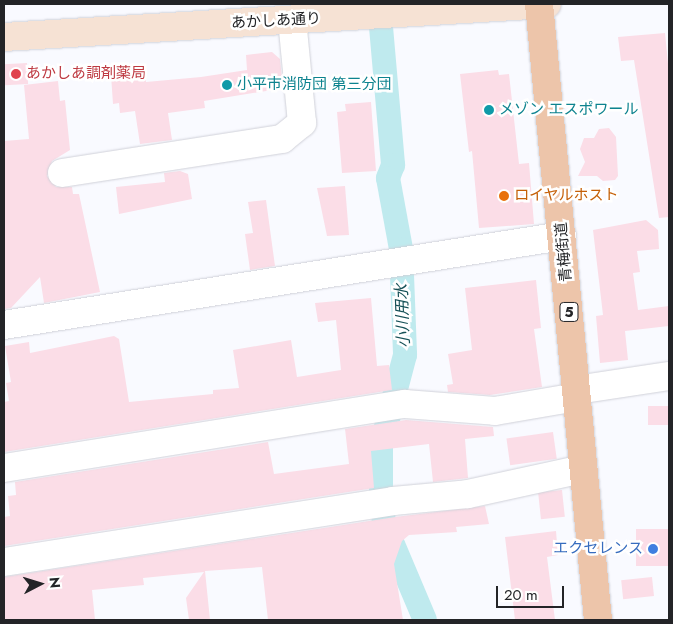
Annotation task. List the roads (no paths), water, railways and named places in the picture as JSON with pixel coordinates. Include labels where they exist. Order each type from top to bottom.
[{"type":"main road","name":"青梅街道","points":[[539,4],[598,620]]},
{"type":"street","name":"あかしあ通り","points":[[4,37],[547,4]]},
{"type":"street","points":[[62,173],[282,139],[302,123],[292,20]]},
{"type":"street","points":[[4,325],[562,236]]},
{"type":"street","points":[[4,468],[396,405],[495,412],[669,376]]},
{"type":"street","points":[[4,562],[393,501],[517,486],[584,470]]},
{"type":"waterway","name":"小川用水","points":[[379,4],[393,165],[388,178],[401,249],[405,355],[381,446],[381,490],[384,523],[425,620]]},
{"type":"place","name":"あかしあ調剤薬局","points":[[16,74]]},
{"type":"place","name":"小平市消防団 第三分団","points":[[227,85]]},
{"type":"place","name":"メゾン エスポワール","points":[[489,110]]},
{"type":"place","name":"ロイヤルホスト","points":[[504,196]]},
{"type":"place","name":"エクセレンス","points":[[653,549]]}]
